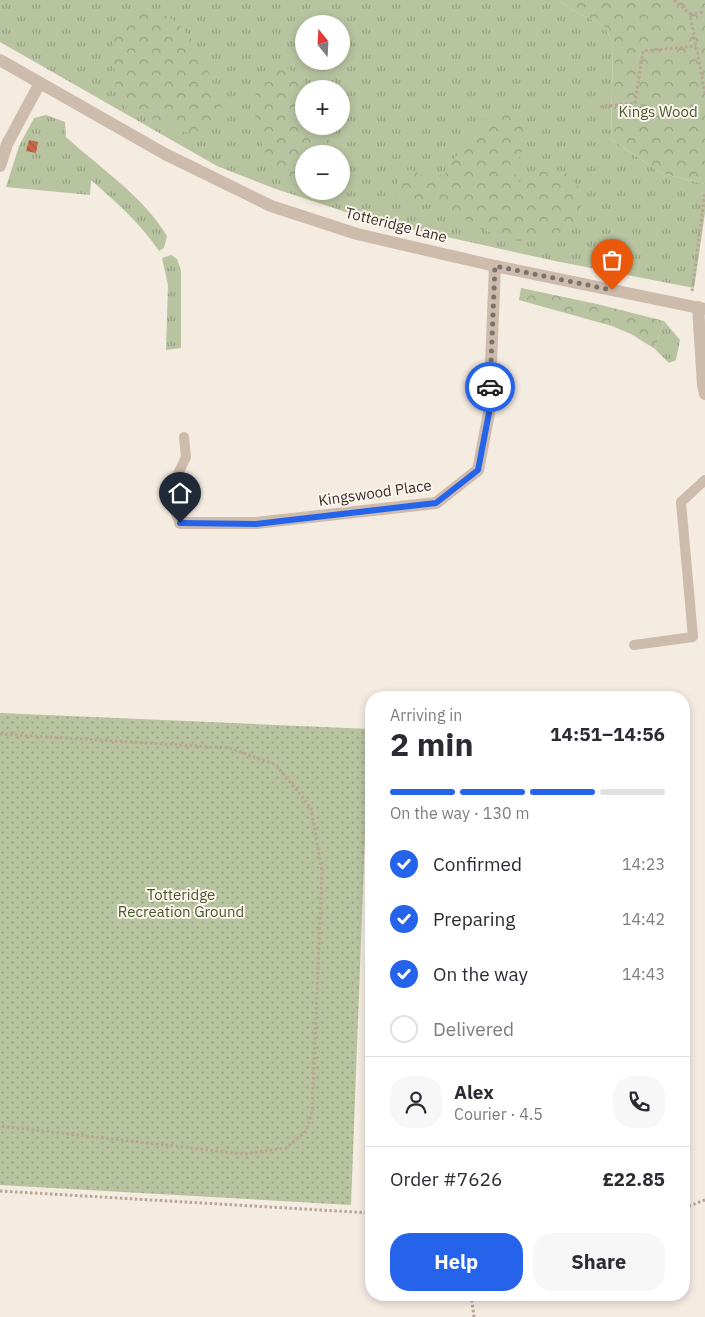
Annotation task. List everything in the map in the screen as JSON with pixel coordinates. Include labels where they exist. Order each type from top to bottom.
[{"type":"street","name":"Totteridge Lane","points":[[0,60],[166,154],[271,206],[357,234],[495,266],[698,307]]},
{"type":"street","points":[[0,166],[7,144],[40,83]]},
{"type":"street","name":"Kingswood Place","points":[[180,523],[256,524],[436,503],[478,470],[489,413],[495,266]]},
{"type":"street","points":[[698,307],[705,394]]},
{"type":"lane","points":[[180,523],[168,495],[186,457],[184,437]]},
{"type":"lane","points":[[634,645],[693,637],[681,502],[705,480]]},
{"type":"path","points":[[674,0],[690,14],[705,94]]},
{"type":"path","points":[[690,14],[705,12]]},
{"type":"path","points":[[600,107],[635,103],[644,50],[696,46]]},
{"type":"path","points":[[698,307],[705,193]]},
{"type":"path","points":[[0,734],[230,748],[276,764],[311,808],[322,871],[312,1112],[306,1131],[286,1148],[244,1154],[0,1126]]},
{"type":"path","points":[[0,1191],[365,1213]]},
{"type":"path","points":[[690,1206],[705,1200]]},
{"type":"path","points":[[472,1301],[474,1317]]},
{"type":"green space","points":[[0,0],[559,0],[572,10],[603,25],[613,42],[611,139],[661,173],[705,184],[705,213],[694,288],[555,261],[370,220],[309,200],[350,200],[350,145],[295,145],[295,195],[217,166],[0,42]]},
{"type":"green space","name":"Kings Wood","points":[[559,0],[705,0],[705,184],[661,173],[611,139],[613,42],[603,25],[572,10]]},
{"type":"green space","points":[[144,8],[173,20],[190,38],[204,61],[223,111],[208,133],[184,132],[127,109],[116,92],[113,51],[117,23],[134,11]]},
{"type":"green space","points":[[276,63],[302,76],[304,80],[295,80],[295,135],[326,135],[331,145],[295,145],[295,180],[275,174],[258,135],[253,102],[261,75]]},
{"type":"green space","points":[[497,113],[525,114],[531,132],[513,171],[520,182],[533,179],[543,167],[565,172],[581,190],[582,205],[570,228],[546,239],[514,241],[481,229],[452,211],[395,195],[399,177],[410,169],[430,179],[446,173],[456,156],[485,119]]},
{"type":"green space","points":[[46,115],[65,122],[66,137],[146,208],[167,236],[164,248],[159,251],[136,222],[91,180],[90,195],[6,187],[19,146],[34,118]]},
{"type":"green space","points":[[171,255],[177,259],[181,270],[181,348],[166,350],[168,285],[162,258]]},
{"type":"green space","points":[[521,288],[664,321],[655,349],[631,334],[612,326],[519,300]]},
{"type":"green space","points":[[664,321],[680,340],[676,360],[669,363],[655,349]]},
{"type":"green space","name":"Totteridge Recreation Ground","points":[[0,713],[365,729],[365,835],[351,1205],[0,1185]]},
{"type":"building","points":[[29,140],[38,142],[36,153],[26,151]]},
{"type":"way so far","points":[[490,387],[495,266],[612,290]]},
{"type":"route","points":[[180,523],[256,524],[436,503],[478,470],[489,413],[490,387]]}]
